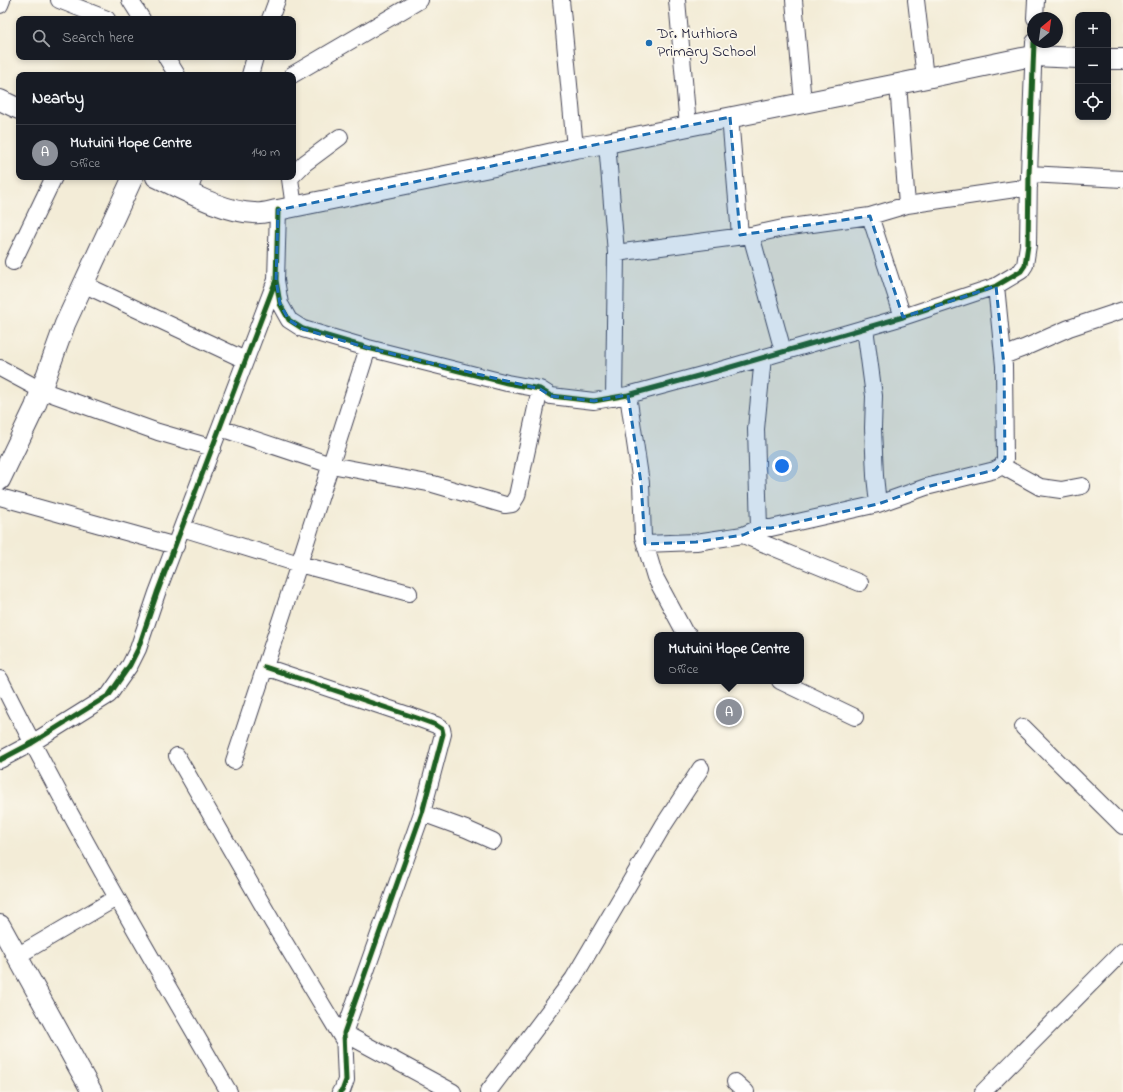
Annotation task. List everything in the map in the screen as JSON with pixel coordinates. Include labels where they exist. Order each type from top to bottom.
[{"type":"main road","points":[[170,180],[192,185],[215,203],[239,211],[254,213],[286,209],[575,148],[607,143],[898,84],[1034,49],[1075,57]]},
{"type":"main road","points":[[1111,59],[1123,59]]},
{"type":"main road","points":[[0,100],[16,108]]},
{"type":"main road","points":[[0,480],[35,407],[65,324],[132,180]]},
{"type":"main road","points":[[0,925],[92,1092]]},
{"type":"street","points":[[0,5],[2,0]]},
{"type":"street","points":[[59,0],[99,16]]},
{"type":"street","points":[[130,0],[140,16]]},
{"type":"street","points":[[271,16],[277,0]]},
{"type":"street","points":[[561,0],[575,148]]},
{"type":"street","points":[[677,0],[688,126]]},
{"type":"street","points":[[794,0],[803,103]]},
{"type":"street","points":[[916,0],[925,78]]},
{"type":"street","points":[[1035,12],[1036,0]]},
{"type":"street","points":[[296,73],[412,2]]},
{"type":"street","points":[[276,280],[280,304],[289,320],[303,329],[368,348],[508,383],[540,389],[551,396],[594,401],[621,396],[724,369],[903,317],[996,286],[1021,271],[1025,265],[1028,245],[1034,49]]},
{"type":"street","points":[[168,60],[175,72]]},
{"type":"street","points":[[251,72],[254,60]]},
{"type":"street","points":[[898,84],[907,205]]},
{"type":"street","points":[[730,117],[746,235],[783,351]]},
{"type":"street","points":[[296,172],[305,163],[340,137]]},
{"type":"street","points":[[607,143],[616,253],[621,396],[640,484],[643,537],[655,577],[684,632]]},
{"type":"street","points":[[616,253],[870,216],[907,205],[1029,180],[1123,179]]},
{"type":"street","points":[[13,262],[53,180]]},
{"type":"street","points":[[0,760],[32,743],[109,696],[130,665],[138,649],[157,593],[276,280],[290,180]]},
{"type":"street","points":[[870,216],[903,317]]},
{"type":"street","points":[[83,284],[245,360]]},
{"type":"street","points":[[645,544],[696,542],[743,535],[759,528],[771,528],[878,504],[926,487],[995,470],[1002,466],[1005,459],[1003,356],[996,286]]},
{"type":"street","points":[[1003,356],[1069,328],[1123,310]]},
{"type":"street","points":[[865,328],[874,396],[873,444],[878,504]]},
{"type":"street","points":[[234,761],[368,348]]},
{"type":"street","points":[[759,528],[756,429],[762,357]]},
{"type":"street","points":[[0,368],[41,390],[158,432],[213,448]]},
{"type":"street","points":[[220,428],[331,465],[433,484],[505,505],[512,504],[517,496],[540,389]]},
{"type":"street","points":[[1002,466],[1040,487],[1061,490],[1082,486]]},
{"type":"street","points":[[0,497],[176,546]]},
{"type":"street","points":[[182,528],[299,564],[409,593]]},
{"type":"street","points":[[743,535],[860,584]]},
{"type":"street","points":[[265,667],[436,725],[442,729],[443,734],[442,743],[422,813],[344,1037],[346,1080],[342,1091],[340,1092]]},
{"type":"street","points":[[0,679],[32,743],[116,898],[229,1092]]},
{"type":"street","points":[[786,684],[855,717]]},
{"type":"street","points":[[1023,727],[1123,826]]},
{"type":"street","points":[[177,756],[229,848],[344,1037],[453,1092]]},
{"type":"street","points":[[488,1092],[573,979],[663,826],[701,768]]},
{"type":"street","points":[[422,813],[466,829],[493,841]]},
{"type":"street","points":[[17,956],[116,898]]},
{"type":"street","points":[[983,1092],[1123,951]]},
{"type":"highlighted area","points":[[730,117],[740,235],[870,216],[903,317],[996,286],[1004,366],[1005,459],[995,470],[926,487],[878,504],[771,528],[759,528],[743,535],[696,542],[645,544],[641,483],[628,395],[594,401],[551,396],[540,389],[368,348],[303,329],[289,320],[280,304],[276,280],[278,210]]},
{"type":"cycle path","points":[[278,210],[276,280],[280,304],[289,320],[303,329],[368,348],[507,383],[540,389],[551,396],[594,401],[628,395],[903,317],[996,286],[1021,271],[1025,265],[1028,245],[1034,48]]},
{"type":"cycle path","points":[[0,760],[32,743],[109,695],[130,665],[138,649],[157,593],[276,280]]},
{"type":"cycle path","points":[[265,667],[436,725],[442,729],[443,734],[422,813],[344,1033],[346,1080],[342,1091],[340,1092]]},
{"type":"place","name":"Dr. Muthiora Primary School","points":[[649,43]]},
{"type":"place","name":"Mutuini Hope Centre","points":[[729,712]]}]
